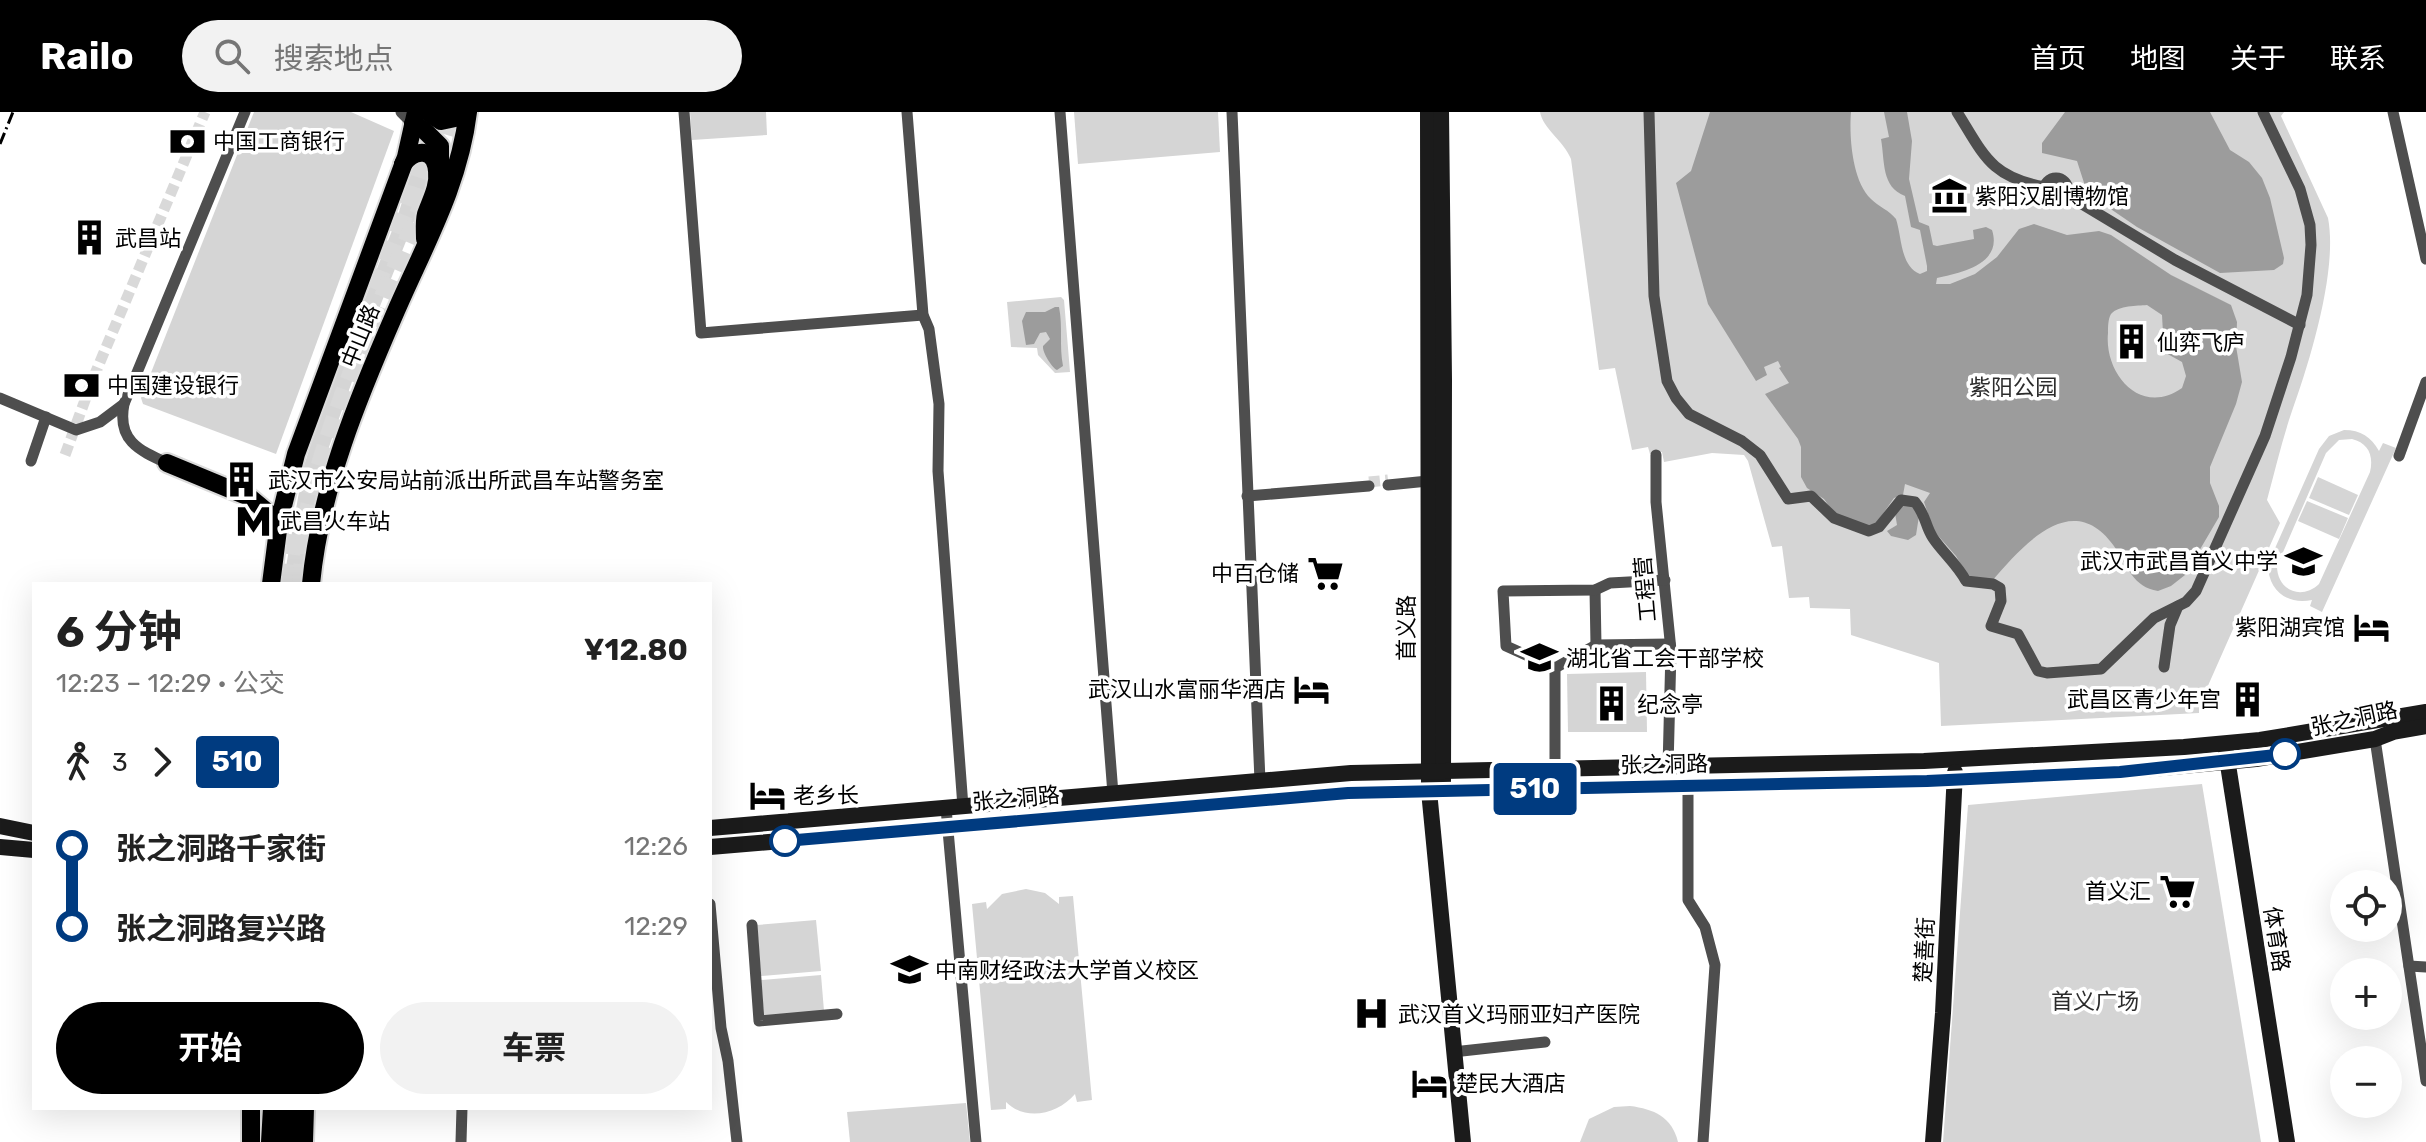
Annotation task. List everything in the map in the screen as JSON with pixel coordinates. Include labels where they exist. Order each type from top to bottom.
[{"type":"highway","points":[[271,1142],[273,1110]]},
{"type":"highway","points":[[286,1142],[287,1110]]},
{"type":"main road","points":[[414,115],[441,121],[460,117],[466,112]]},
{"type":"main road","name":"中山路","points":[[311,582],[321,516],[351,423],[447,199],[458,167],[466,112]]},
{"type":"main road","name":"首义路","points":[[1428,112],[1428,479],[1436,771]]},
{"type":"main road","name":"首义路","points":[[1441,112],[1444,380],[1436,791],[1453,1052],[1463,1142]]},
{"type":"main road","points":[[414,115],[440,146],[437,182],[425,217],[424,250]]},
{"type":"main road","name":"中山路","points":[[271,582],[287,485],[311,407],[403,164],[414,115]]},
{"type":"main road","points":[[403,164],[416,152],[424,151],[436,163],[437,182]]},
{"type":"main road","points":[[167,463],[249,497],[279,522]]},
{"type":"main road","name":"张之洞路","points":[[712,828],[1351,773],[1955,759],[2220,744],[2426,712]]},
{"type":"main road","name":"张之洞路","points":[[712,847],[1333,794],[1955,780],[2120,772],[2223,763],[2375,739],[2426,726]]},
{"type":"main road","points":[[2220,744],[2280,1142]]},
{"type":"main road","name":"楚善街","points":[[1933,1142],[1943,1013],[1955,759]]},
{"type":"main road","name":"体育路","points":[[2223,763],[2287,1142]]},
{"type":"main road","points":[[0,828],[32,833]]},
{"type":"main road","points":[[0,849],[32,850]]},
{"type":"main road","points":[[251,1110],[251,1142]]},
{"type":"main road","points":[[304,1142],[305,1110]]},
{"type":"street","points":[[167,463],[135,446],[126,436],[122,424],[124,404],[245,112]]},
{"type":"street","points":[[684,112],[701,333],[923,315]]},
{"type":"street","points":[[907,112],[923,315],[929,329],[939,404],[938,471],[955,807],[948,826],[976,1142]]},
{"type":"street","points":[[1060,112],[1113,794]]},
{"type":"street","points":[[1232,112],[1260,781]]},
{"type":"street","points":[[1649,112],[1653,282],[1669,388],[1689,414],[1753,448],[1766,462],[1788,499],[1811,496],[1834,518],[1867,531],[1877,529],[1901,500],[1915,502],[1925,515],[1930,535],[1952,558],[1966,581],[1993,584],[2000,588],[2001,601],[1991,626],[2018,634],[2040,672],[2101,669],[2154,618],[2190,599],[2215,553],[2265,436],[2300,325],[2307,295],[2311,245],[2310,225],[2300,189],[2263,112]]},
{"type":"street","points":[[1957,112],[1994,168],[2013,179],[2045,187],[2050,180],[2061,179],[2067,186],[2067,195],[2175,260],[2300,325]]},
{"type":"street","points":[[2393,112],[2426,259]]},
{"type":"street","points":[[2399,456],[2426,382]]},
{"type":"street","points":[[0,398],[76,430],[100,422],[124,404]]},
{"type":"street","points":[[31,461],[46,417]]},
{"type":"street","name":"工程营","points":[[1656,455],[1656,502],[1670,644],[1668,768]]},
{"type":"street","points":[[1388,482],[1428,479]]},
{"type":"street","points":[[1247,494],[1369,484]]},
{"type":"street","points":[[1555,668],[1506,646],[1503,591],[1595,590],[1610,583],[1665,580]]},
{"type":"street","points":[[1595,590],[1596,645]]},
{"type":"street","points":[[2164,667],[2170,625],[2178,606]]},
{"type":"street","points":[[1555,668],[1596,645],[1670,644]]},
{"type":"street","points":[[1555,668],[1555,769]]},
{"type":"street","points":[[2375,739],[2426,1081]]},
{"type":"street","points":[[1688,786],[1688,900],[1705,927],[1715,965],[1703,1142]]},
{"type":"street","points":[[752,925],[759,1021],[837,1014]]},
{"type":"street","points":[[712,945],[716,1028],[728,1061],[737,1142]]},
{"type":"street","points":[[2409,966],[2426,967]]},
{"type":"street","points":[[1453,1052],[1545,1042]]},
{"type":"street","points":[[461,1142],[462,1110]]},
{"type":"green space","points":[[254,112],[351,112],[394,131],[276,454],[143,404],[141,398]]},
{"type":"green space","points":[[690,112],[766,112],[767,135],[692,140]]},
{"type":"green space","points":[[1074,112],[1218,112],[1220,152],[1078,164]]},
{"type":"green space","name":"紫阳公园","points":[[1540,112],[2284,112],[2281,116],[2328,218],[2330,239],[2326,289],[2314,342],[2267,500],[2280,523],[2199,706],[2199,713],[1941,726],[1939,663],[1851,635],[1850,609],[1810,608],[1809,597],[1789,598],[1782,546],[1772,547],[1744,455],[1712,453],[1664,462],[1662,452],[1650,454],[1648,447],[1632,450],[1615,368],[1599,370],[1571,159],[1545,124]]},
{"type":"green space","points":[[416,157],[430,159],[429,184],[368,336],[329,447],[311,521],[304,582],[283,582],[303,469],[324,402],[397,218]]},
{"type":"green space","points":[[1061,297],[1064,300],[1070,372],[1055,373],[1038,355],[1037,348],[1011,347],[1007,302]]},
{"type":"green space","points":[[2344,430],[2356,431],[2365,435],[2379,451],[2383,443],[2396,448],[2322,612],[2310,606],[2312,600],[2294,600],[2280,594],[2271,581],[2268,564],[2319,449],[2329,436]],"holes":[[[2352,439],[2362,443],[2368,451],[2370,472],[2319,584],[2305,592],[2291,590],[2281,581],[2277,566],[2326,453],[2339,440]]]},
{"type":"green space","points":[[2318,477],[2358,495],[2349,515],[2309,498]]},
{"type":"green space","points":[[2307,501],[2348,518],[2339,539],[2298,521]]},
{"type":"green space","points":[[1646,672],[1647,732],[1568,732],[1567,674]]},
{"type":"green space","name":"首义广场","points":[[2202,784],[2261,1142],[1943,1142],[1968,805]]},
{"type":"green space","points":[[1026,889],[1045,893],[1059,904],[1059,897],[1073,896],[1092,1100],[1077,1102],[1075,1094],[1051,1111],[1032,1114],[1006,1102],[1006,1109],[991,1110],[972,904],[986,902],[987,909],[1002,894]]},
{"type":"green space","points":[[816,920],[821,971],[761,976],[757,925]]},
{"type":"green space","points":[[821,975],[824,1011],[764,1016],[761,980]]},
{"type":"green space","points":[[966,1103],[970,1142],[850,1142],[847,1112]]},
{"type":"green space","points":[[1614,1107],[1647,1109],[1667,1120],[1678,1142],[1580,1142],[1589,1119]]},
{"type":"shaded area","points":[[1710,112],[1851,112],[1851,145],[1860,181],[1871,199],[1896,219],[1905,258],[1920,274],[1927,271],[1927,266],[1920,230],[1911,227],[1905,196],[1897,192],[1888,180],[1881,139],[1889,137],[1884,112],[1907,112],[1912,141],[1909,179],[1919,222],[1929,226],[1933,245],[1974,239],[1973,230],[1986,227],[1992,230],[1994,242],[1986,259],[1968,270],[1937,278],[1936,284],[1950,284],[1975,274],[1997,257],[2019,229],[2034,224],[2067,235],[2099,231],[2111,235],[2171,275],[2231,305],[2237,322],[2236,346],[2242,382],[2210,467],[2210,483],[2219,506],[2219,517],[2185,575],[2171,586],[2158,591],[2150,589],[2137,581],[2100,531],[2083,522],[2067,522],[2034,538],[1992,581],[1969,578],[1956,556],[1934,531],[1924,502],[1930,493],[1905,484],[1903,495],[1894,498],[1875,525],[1860,526],[1836,516],[1824,499],[1807,488],[1801,477],[1798,439],[1765,394],[1789,383],[1778,361],[1764,367],[1767,375],[1756,381],[1708,304],[1676,183],[1691,171]],"holes":[[[2147,305],[2162,315],[2164,352],[2182,362],[2186,376],[2182,388],[2167,396],[2153,397],[2128,387],[2119,376],[2108,348],[2108,323],[2114,311],[2128,306]]]},
{"type":"shaded area","points":[[2065,112],[2210,112],[2230,150],[2249,162],[2262,178],[2270,198],[2283,264],[2274,270],[2220,273],[2137,227],[2099,201],[2086,189],[2077,161],[2042,153],[2042,143]]},
{"type":"shaded area","points":[[1059,307],[1060,314],[1063,366],[1057,370],[1044,352],[1043,346],[1050,339],[1046,332],[1040,333],[1034,344],[1026,345],[1022,321],[1026,312],[1045,312]]},
{"type":"shaded area","points":[[1903,505],[1913,506],[1919,516],[1916,535],[1908,540],[1891,536],[1887,531],[1897,525],[1895,513]]},
{"type":"tunnel","points":[[65,455],[92,381],[205,112]]},
{"type":"tunnel","points":[[436,163],[452,112]]},
{"type":"tunnel","points":[[374,289],[413,190],[429,139]]},
{"type":"tunnel","points":[[302,582],[309,511],[319,471],[345,391],[426,198]]},
{"type":"tunnel","points":[[1369,482],[1388,480]]},
{"type":"tunnel","points":[[286,582],[294,528]]},
{"type":"railway","points":[[0,144],[13,112]]},
{"type":"bus line","name":"510","points":[[785,841],[1348,793],[1927,781],[2120,772],[2285,754]]},
{"type":"place","name":"中国工商银行","points":[[187,141]]},
{"type":"place","name":"紫阳汉剧博物馆","points":[[1949,196]]},
{"type":"place","name":"武昌站","points":[[89,238]]},
{"type":"place","name":"仙弈飞庐","points":[[2131,342]]},
{"type":"place","name":"中国建设银行","points":[[81,385]]},
{"type":"place","name":"武汉市公安局站前派出所武昌车站警务室","points":[[242,480]]},
{"type":"place","name":"武昌火车站","points":[[254,521]]},
{"type":"place","name":"武汉市武昌首义中学","points":[[2304,561]]},
{"type":"place","name":"中百仓储","points":[[1325,573]]},
{"type":"place","name":"紫阳湖宾馆","points":[[2371,627]]},
{"type":"place","name":"湖北省工会干部学校","points":[[1540,658]]},
{"type":"place","name":"武汉山水富丽华酒店","points":[[1312,689]]},
{"type":"place","name":"武昌区青少年宫","points":[[2247,699]]},
{"type":"place","name":"纪念亭","points":[[1611,704]]},
{"type":"place","name":"老乡长","points":[[767,795]]},
{"type":"place","name":"首义汇","points":[[2177,891]]},
{"type":"place","name":"中南财经政法大学首义校区","points":[[909,970]]},
{"type":"place","name":"武汉首义玛丽亚妇产医院","points":[[1372,1014]]},
{"type":"place","name":"楚民大酒店","points":[[1430,1083]]}]
